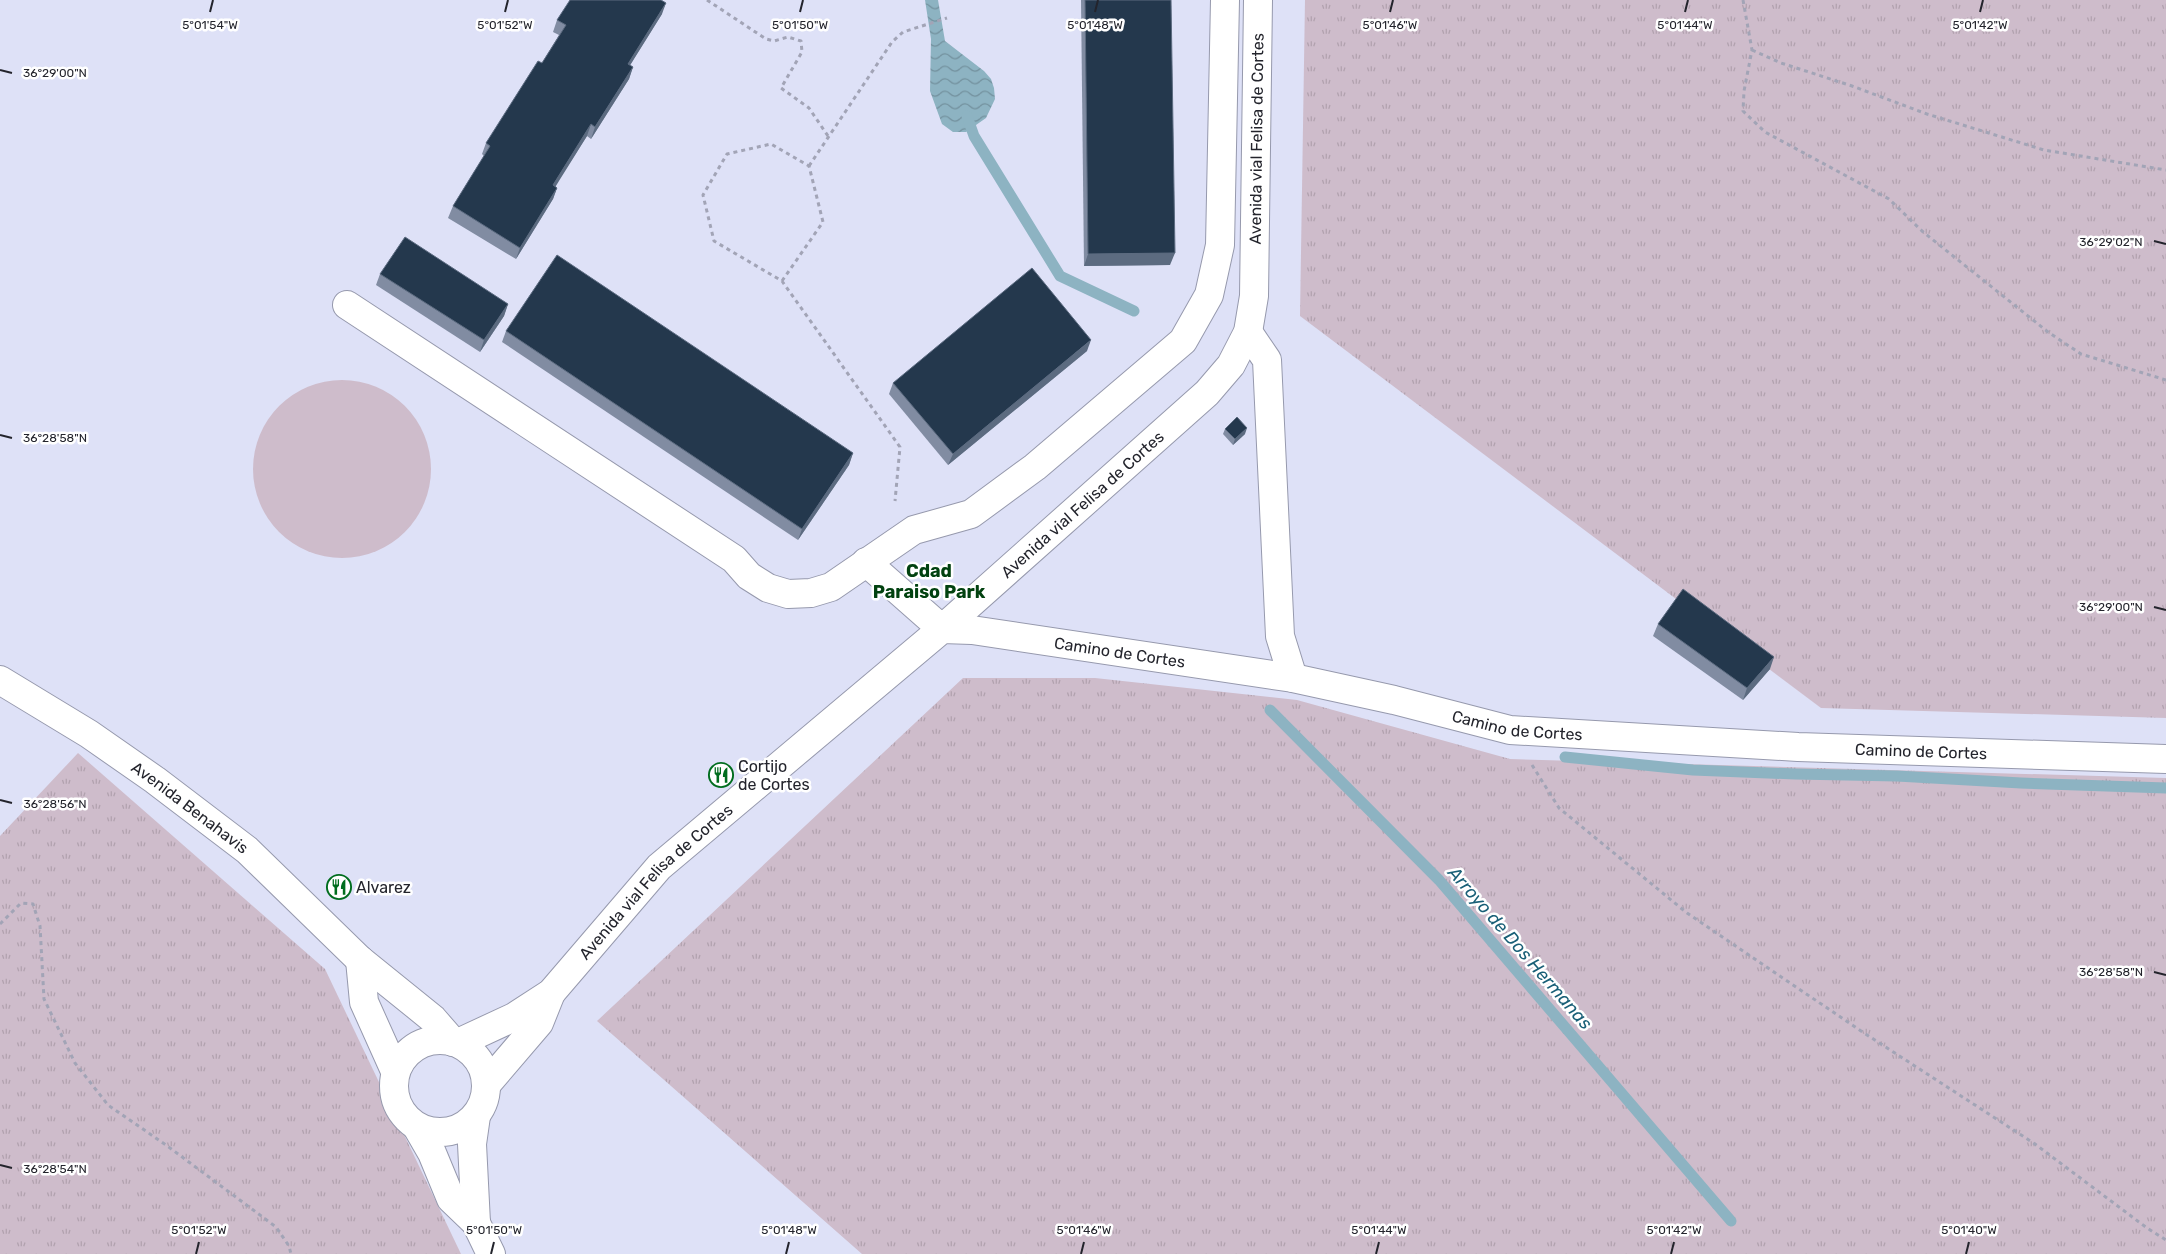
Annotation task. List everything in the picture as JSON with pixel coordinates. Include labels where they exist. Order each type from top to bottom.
[{"type":"street","points":[[347,305],[734,559],[749,576],[768,588],[788,594],[811,594],[831,588],[914,530],[971,514],[1035,467],[1183,341],[1209,295],[1220,245],[1225,0]]},
{"type":"street","name":"Avenida vial Felisa de Cortes","points":[[456,1042],[514,1017],[551,994],[659,867],[942,630],[1208,393],[1232,365],[1248,332],[1254,296],[1258,0]]},
{"type":"street","points":[[1248,332],[1267,360],[1280,636],[1293,678]]},
{"type":"street","points":[[866,562],[942,630]]},
{"type":"street","name":"Camino de Cortes","points":[[942,630],[972,630],[1293,678],[1394,700],[1510,730],[1798,748],[2166,759]]},
{"type":"street","name":"Avenida Benahavis","points":[[0,680],[89,734],[155,780],[247,850],[360,960],[433,1019],[456,1042]]},
{"type":"street","points":[[360,960],[364,1002],[395,1071]]},
{"type":"street","name":"Avenida vial Felisa de Cortes","points":[[486,1085],[539,1023],[551,994]]},
{"type":"street","points":[[476,1116],[464,1126],[449,1132],[432,1132],[417,1127],[404,1117],[396,1103],[393,1087],[395,1071],[403,1056],[416,1046],[427,1041],[441,1039],[456,1042],[475,1056],[484,1069],[486,1085],[484,1101],[476,1116],[472,1144],[476,1223]]},
{"type":"street","points":[[417,1127],[432,1153],[450,1199],[476,1223],[491,1254]]},
{"type":"path","points":[[707,0],[766,39],[774,40],[788,37],[801,41],[802,52],[781,88],[809,108],[828,136]]},
{"type":"path","points":[[1743,0],[1752,50],[1744,91],[1743,111],[1765,132],[1889,199],[1922,231],[2048,332],[2081,354],[2166,380]]},
{"type":"path","points":[[809,166],[892,42],[902,32],[947,18]]},
{"type":"path","points":[[1752,50],[1781,63],[1852,86],[1927,114],[2044,150],[2166,170]]},
{"type":"path","points":[[782,281],[823,222],[809,166],[771,144],[727,154],[702,195],[714,241],[782,281],[900,447],[890,546]]},
{"type":"path","points":[[1510,730],[1560,808],[1680,907],[1861,1031],[2036,1144],[2147,1228],[2166,1240]]},
{"type":"path","points":[[0,924],[21,904],[33,904],[40,926],[44,999],[74,1064],[108,1105],[166,1145],[276,1227],[289,1246],[291,1254]]},
{"type":"green space","points":[[1305,0],[2166,0],[2166,718],[1821,708],[1300,316]]},
{"type":"green space","points":[[342,380],[376,387],[391,395],[405,406],[416,420],[424,435],[431,469],[424,503],[416,518],[405,532],[391,543],[376,551],[342,558],[308,551],[293,543],[279,532],[268,518],[260,503],[253,469],[260,435],[268,420],[279,406],[293,395],[308,387]]},
{"type":"green space","points":[[963,678],[1095,678],[1297,700],[1510,759],[2166,778],[2166,1254],[862,1254],[597,1021]]},
{"type":"green space","points":[[78,753],[325,969],[461,1254],[0,1254],[0,836]]},
{"type":"water","points":[[925,0],[938,0],[945,41],[984,71],[991,79],[994,88],[995,99],[986,118],[966,132],[953,132],[942,124],[930,91],[931,39]]},
{"type":"building","points":[[570,0],[661,0],[666,3],[628,64],[633,67],[595,127],[591,124],[553,185],[557,188],[520,248],[453,206],[490,146],[486,143],[538,61],[542,63],[566,25],[557,20]]},
{"type":"building","points":[[1085,0],[1171,0],[1175,253],[1088,254]]},
{"type":"building","points":[[405,237],[508,304],[484,340],[380,274]]},
{"type":"building","points":[[557,255],[853,453],[802,529],[506,331]]},
{"type":"building","points":[[1032,268],[1091,340],[953,454],[893,383]]},
{"type":"building","points":[[1237,417],[1247,428],[1235,439],[1225,429]]},
{"type":"building","points":[[1683,589],[1774,657],[1747,688],[1658,624]]},
{"type":"waterway","name":"Arroyo de Dos Hermanas","points":[[967,116],[974,136],[1060,276],[1134,311]]},
{"type":"waterway","name":"Arroyo de Dos Hermanas","points":[[1270,710],[1439,880],[1731,1221]]},
{"type":"waterway","points":[[1565,757],[1693,770],[1897,776],[2166,788]]},
{"type":"place","name":"Cortijo de Cortes","points":[[721,775]]},
{"type":"place","name":"Alvarez","points":[[339,887]]},
{"type":"district","name":"Cdad Paraiso Park","points":[[929,581]]}]
